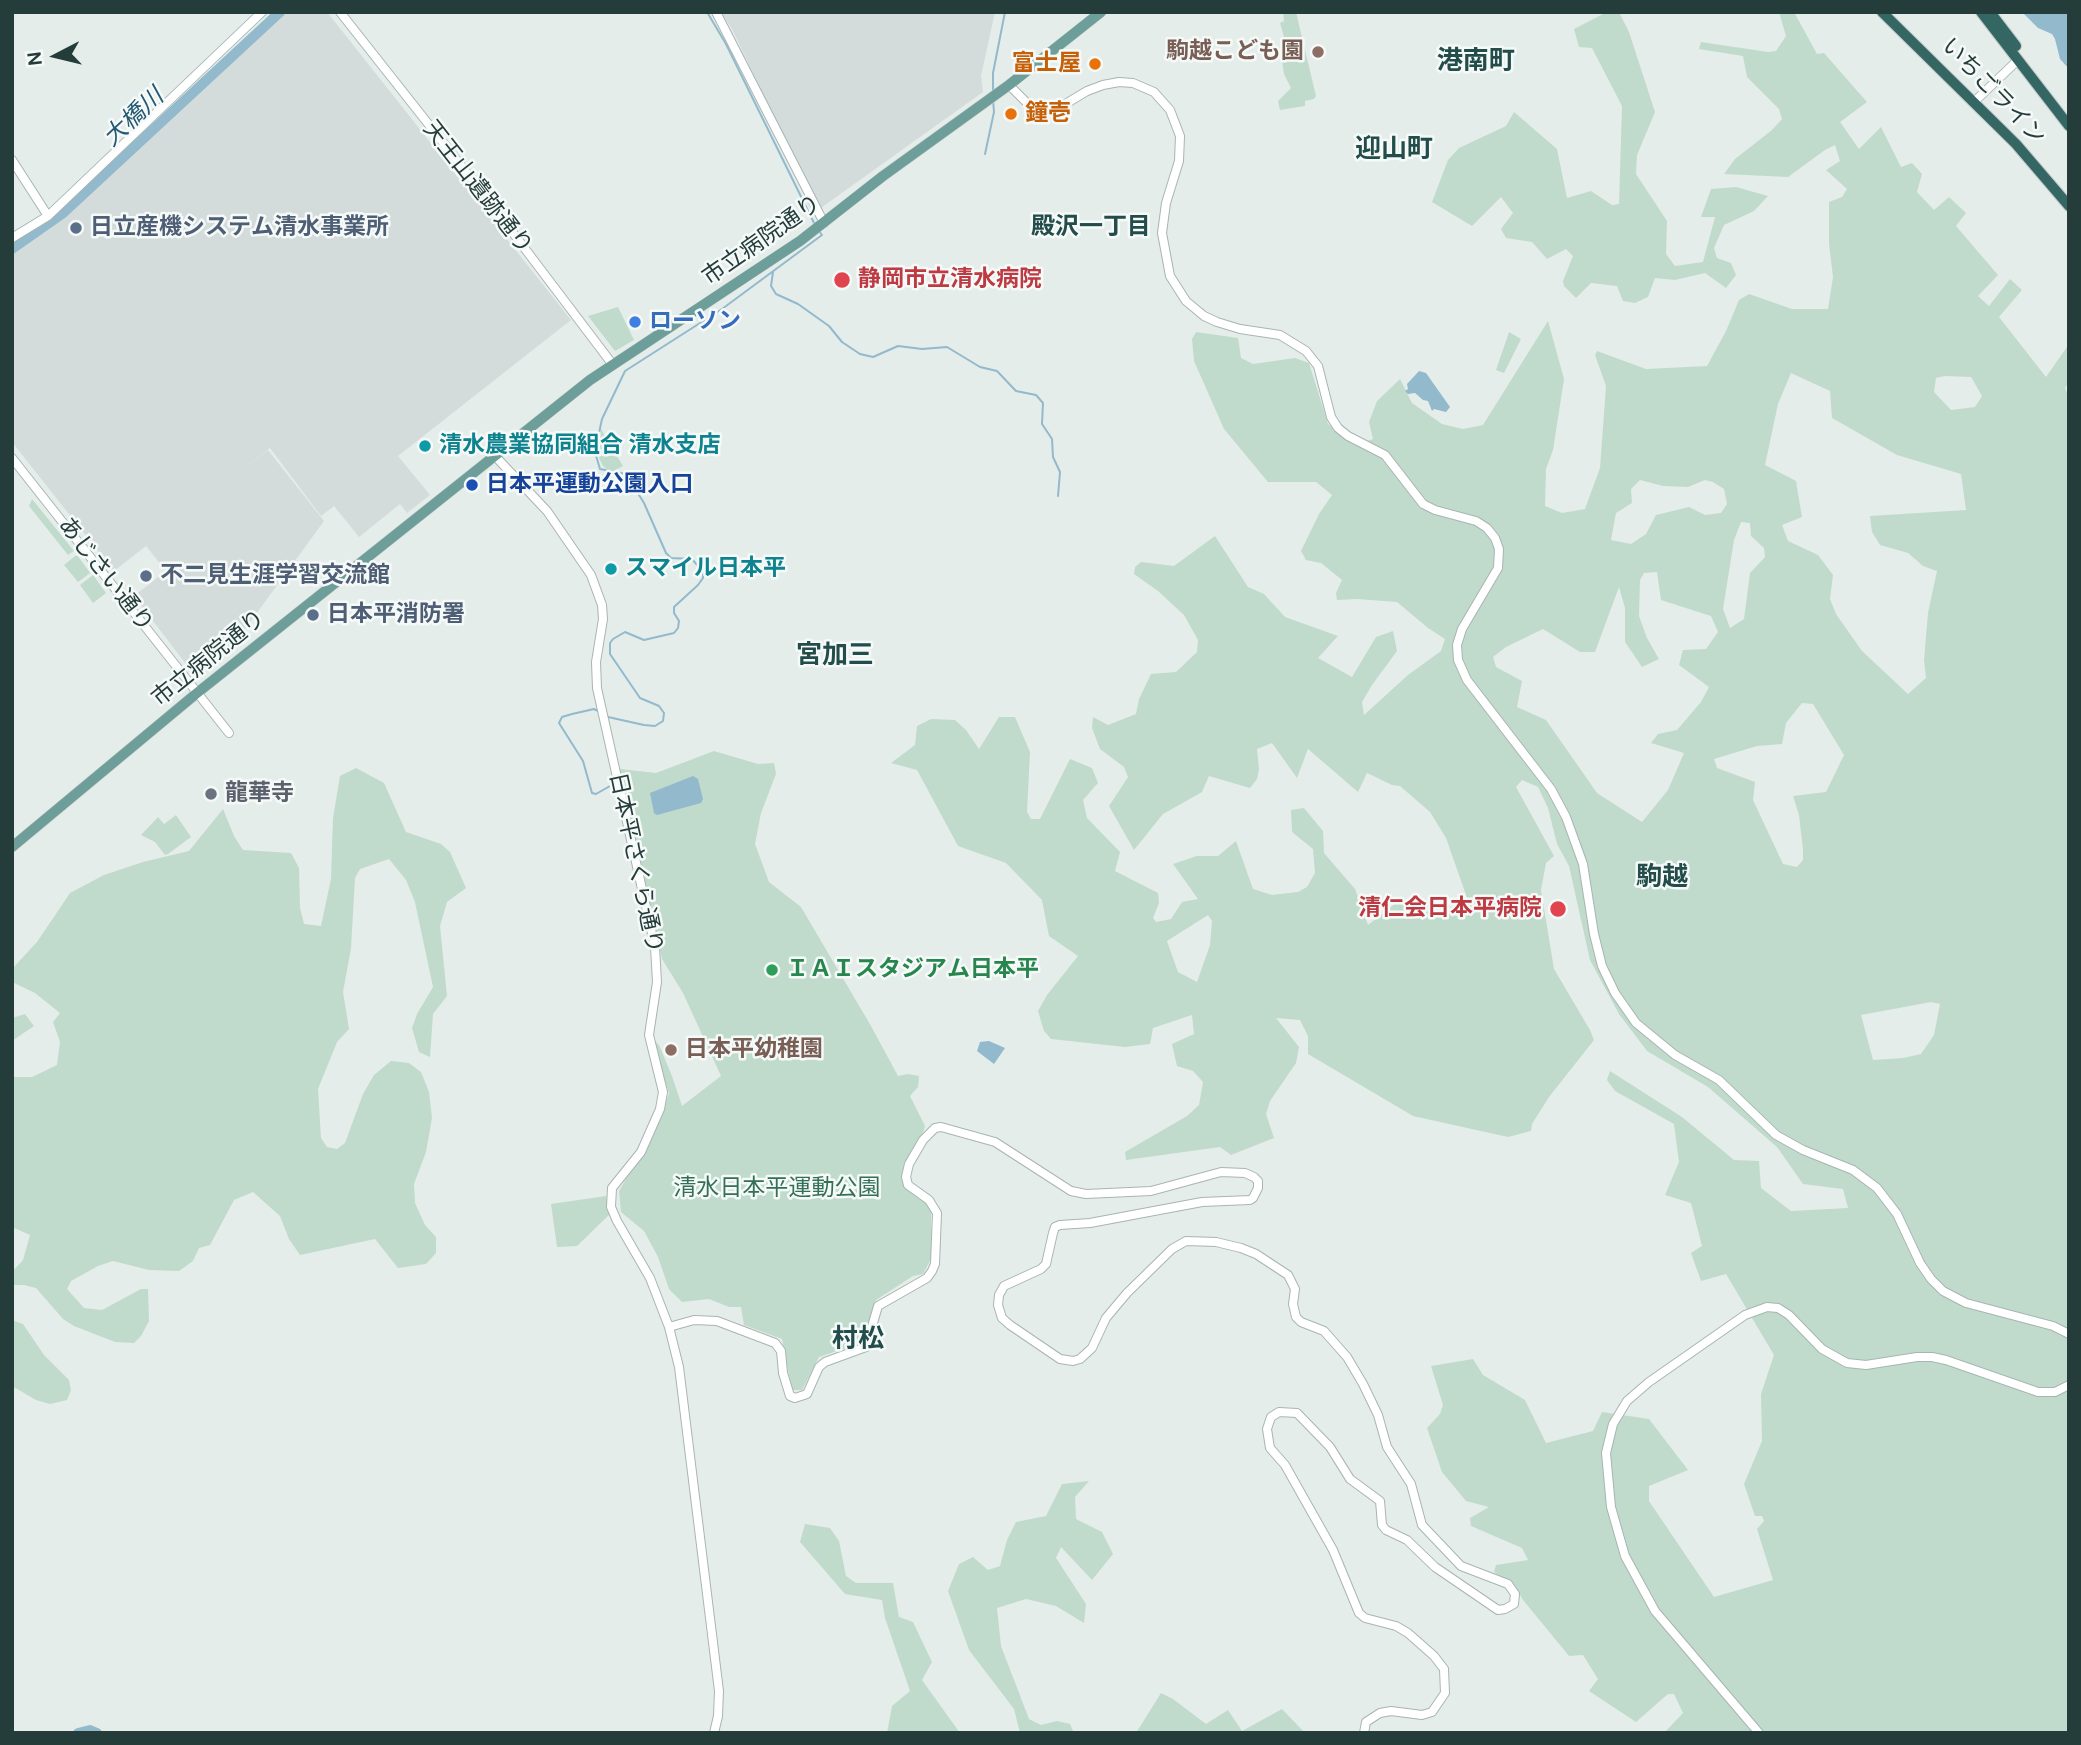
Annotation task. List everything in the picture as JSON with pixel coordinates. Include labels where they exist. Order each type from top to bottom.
[{"type":"highway","name":"いちごライン","points":[[1882,12],[1975,101],[2069,206]]},
{"type":"highway","points":[[1980,12],[2069,126]]},
{"type":"highway","points":[[1990,12],[2069,114]]},
{"type":"highway","points":[[2004,30],[2018,60]]},
{"type":"main road","name":"市立病院通り","points":[[14,843],[197,693],[590,380],[800,241],[883,176],[1009,85],[1101,12]]},
{"type":"street","points":[[12,237],[48,216],[262,12]]},
{"type":"street","name":"天王山遺跡通り","points":[[340,12],[567,303],[612,365]]},
{"type":"street","points":[[716,12],[824,223]]},
{"type":"street","points":[[1975,101],[2018,60]]},
{"type":"street","points":[[1009,85],[1031,107],[1043,111],[1057,109],[1096,87],[1119,82],[1144,87],[1163,101],[1176,121],[1181,144],[1179,161],[1166,202],[1163,222],[1164,251],[1170,276],[1186,301],[1204,316],[1217,322],[1240,329],[1280,335],[1306,351],[1322,376],[1334,424],[1348,436],[1376,449],[1392,461],[1423,504],[1476,521],[1487,528],[1498,544],[1499,562],[1495,576],[1462,629],[1457,645],[1458,660],[1467,680],[1551,789],[1566,817],[1583,864],[1602,966],[1636,1023],[1656,1041],[1727,1087],[1776,1135],[1803,1150],[1853,1170],[1877,1188],[1897,1214],[1920,1263],[1943,1291],[1966,1303],[2053,1326],[2069,1334]]},
{"type":"street","points":[[12,160],[48,216]]},
{"type":"street","name":"日本平さくら通り","points":[[494,455],[547,511],[591,575],[602,605],[603,619],[596,662],[597,688],[655,947],[657,982],[649,1035],[663,1092],[660,1109],[641,1152],[612,1188],[611,1207],[650,1278],[669,1326],[679,1367],[719,1691],[714,1733]]},
{"type":"street","name":"あじさい通り","points":[[12,458],[229,733]]},
{"type":"street","points":[[669,1326],[694,1320],[717,1321],[775,1343],[781,1351],[783,1373],[790,1395],[795,1398],[807,1394],[819,1367],[825,1362],[866,1347],[878,1306],[927,1278],[932,1271],[935,1264],[937,1213],[929,1200],[908,1185],[906,1177],[909,1164],[923,1140],[935,1128],[941,1127],[995,1142],[1071,1191],[1086,1194],[1151,1191],[1221,1172],[1245,1173],[1254,1177],[1258,1181],[1258,1188],[1250,1200],[1202,1202],[1055,1227],[1046,1264],[1041,1269],[1004,1286],[998,1305],[1002,1318],[1010,1325],[1060,1359],[1073,1361],[1080,1359],[1092,1348],[1106,1318],[1127,1293],[1172,1249],[1186,1241],[1216,1242],[1241,1248],[1256,1254],[1288,1275],[1295,1289],[1293,1312],[1296,1317],[1301,1322],[1324,1331],[1347,1357],[1363,1384],[1378,1415],[1387,1447],[1410,1484],[1422,1525],[1461,1566],[1508,1584],[1516,1594],[1514,1604],[1498,1610],[1435,1567],[1407,1539],[1386,1530],[1382,1525],[1380,1501],[1350,1479],[1330,1447],[1297,1413],[1279,1412],[1271,1417],[1267,1429],[1270,1448],[1290,1473],[1333,1550],[1359,1613],[1365,1618],[1396,1626],[1408,1633],[1434,1656],[1444,1669],[1445,1693],[1432,1712],[1422,1715],[1380,1713],[1366,1721],[1364,1733]]},
{"type":"street","points":[[1759,1733],[1655,1611],[1620,1542],[1609,1499],[1607,1446],[1613,1424],[1623,1407],[1649,1382],[1755,1310],[1773,1307],[1796,1320],[1822,1349],[1847,1363],[1866,1365],[1932,1357],[2038,1392],[2055,1392],[2069,1385]]},
{"type":"shaded area","points":[[282,12],[327,12],[571,320],[398,456],[430,495],[407,513],[400,504],[359,537],[334,506],[321,516],[270,448],[233,477],[268,450],[324,521],[232,647],[195,676],[134,596],[166,571],[146,546],[114,571],[12,442],[12,250],[61,220]]},
{"type":"shaded area","points":[[721,12],[995,12],[981,76],[983,92],[818,210],[732,29]]},
{"type":"green space","points":[[1283,12],[1296,12],[1316,96],[1305,101],[1305,106],[1280,110],[1278,101],[1291,88],[1284,74],[1282,61],[1284,37],[1280,23],[1284,21]]},
{"type":"green space","points":[[1607,12],[1619,12],[1629,32],[1655,112],[1637,155],[1636,174],[1667,221],[1666,254],[1675,266],[1703,262],[1715,217],[1701,217],[1711,189],[1736,187],[1768,196],[1754,211],[1724,225],[1714,248],[1717,258],[1731,263],[1736,275],[1726,288],[1705,273],[1675,280],[1655,278],[1648,297],[1635,303],[1623,301],[1617,286],[1591,283],[1576,298],[1564,286],[1563,281],[1573,256],[1566,249],[1547,259],[1532,242],[1506,238],[1501,229],[1513,213],[1501,197],[1472,226],[1432,202],[1448,160],[1459,148],[1506,126],[1514,112],[1557,149],[1567,198],[1591,191],[1612,205],[1619,204],[1622,106],[1592,48],[1579,47],[1574,29]]},
{"type":"green space","points":[[1779,12],[1794,12],[1817,54],[1824,53],[1867,102],[1840,122],[1859,149],[1881,127],[1901,167],[1912,163],[1922,174],[1917,192],[1934,210],[1949,197],[1966,213],[1956,226],[1998,275],[1978,296],[1989,306],[2010,279],[2022,290],[1999,317],[2046,377],[2069,344],[2069,382],[2065,388],[2069,397],[2069,1733],[1664,1733],[1683,1713],[1674,1694],[1668,1694],[1636,1722],[1589,1691],[1598,1679],[1583,1655],[1569,1656],[1516,1588],[1494,1572],[1496,1565],[1528,1560],[1522,1548],[1471,1526],[1470,1518],[1489,1507],[1466,1501],[1442,1472],[1427,1428],[1440,1414],[1443,1405],[1431,1366],[1473,1359],[1483,1375],[1525,1400],[1546,1443],[1593,1431],[1602,1412],[1649,1419],[1688,1470],[1649,1486],[1649,1501],[1714,1597],[1773,1580],[1757,1529],[1764,1521],[1762,1516],[1755,1516],[1744,1484],[1762,1441],[1761,1394],[1774,1355],[1726,1274],[1701,1281],[1691,1253],[1702,1246],[1691,1203],[1665,1195],[1679,1162],[1674,1124],[1615,1091],[1607,1080],[1610,1071],[1682,1117],[1734,1160],[1759,1161],[1761,1188],[1791,1211],[1848,1208],[1843,1189],[1803,1184],[1777,1147],[1708,1087],[1647,1051],[1619,1014],[1590,960],[1569,866],[1557,844],[1548,808],[1538,787],[1522,780],[1516,787],[1554,856],[1546,863],[1541,890],[1554,969],[1594,1040],[1549,1097],[1532,1124],[1531,1131],[1508,1137],[1413,1116],[1308,1054],[1308,1036],[1300,1020],[1276,1018],[1299,1047],[1296,1063],[1270,1101],[1266,1114],[1274,1138],[1231,1155],[1220,1147],[1126,1160],[1125,1152],[1187,1116],[1199,1105],[1203,1082],[1193,1071],[1177,1066],[1172,1044],[1194,1034],[1192,1015],[1153,1028],[1150,1044],[1125,1047],[1051,1039],[1044,1031],[1038,1011],[1047,995],[1078,956],[1049,936],[1042,900],[1006,863],[958,846],[917,770],[891,763],[915,745],[917,726],[931,719],[955,720],[979,749],[999,717],[1015,717],[1030,752],[1027,812],[1031,819],[1040,819],[1070,759],[1092,768],[1098,783],[1083,800],[1087,818],[1120,852],[1115,871],[1158,893],[1159,903],[1153,918],[1156,922],[1171,919],[1182,902],[1198,899],[1173,864],[1197,856],[1218,856],[1236,841],[1253,889],[1272,895],[1298,892],[1307,887],[1315,873],[1313,849],[1292,832],[1291,810],[1304,808],[1323,831],[1324,853],[1355,889],[1368,925],[1396,903],[1428,902],[1449,910],[1472,912],[1446,838],[1430,812],[1400,786],[1367,773],[1358,792],[1308,749],[1297,778],[1272,743],[1257,749],[1259,769],[1257,779],[1250,788],[1209,776],[1202,792],[1163,814],[1134,850],[1109,806],[1128,777],[1124,767],[1100,749],[1092,728],[1093,717],[1108,725],[1136,714],[1139,699],[1151,674],[1176,672],[1197,652],[1198,640],[1184,615],[1134,574],[1135,567],[1141,562],[1174,566],[1215,536],[1248,587],[1264,594],[1285,617],[1338,636],[1318,658],[1352,677],[1376,637],[1393,631],[1397,651],[1362,702],[1364,715],[1408,675],[1441,651],[1445,639],[1397,602],[1337,600],[1336,593],[1342,580],[1321,563],[1306,560],[1301,551],[1319,514],[1332,495],[1316,482],[1268,482],[1224,429],[1194,361],[1192,339],[1196,332],[1238,338],[1241,358],[1253,364],[1295,358],[1309,363],[1328,424],[1355,445],[1373,439],[1369,422],[1377,401],[1400,379],[1412,403],[1442,424],[1463,429],[1483,425],[1548,321],[1564,379],[1553,450],[1546,469],[1545,506],[1562,513],[1585,509],[1600,468],[1606,386],[1595,355],[1597,351],[1646,369],[1707,366],[1739,300],[1749,294],[1792,309],[1828,309],[1833,277],[1829,244],[1829,202],[1842,197],[1847,189],[1826,170],[1840,161],[1835,145],[1788,177],[1724,174],[1735,159],[1782,119],[1779,109],[1747,77],[1743,56],[1699,49],[1701,42],[1776,51],[1786,36]],"holes":[[[1791,373],[1830,391],[1832,418],[1897,455],[1961,474],[1966,510],[1870,516],[1872,532],[1880,545],[1908,553],[1923,566],[1937,571],[1928,613],[1924,660],[1926,678],[1908,694],[1862,651],[1836,614],[1830,599],[1833,575],[1818,555],[1788,541],[1782,525],[1802,517],[1796,481],[1765,465],[1778,404]],[[1971,377],[1982,396],[1975,407],[1951,410],[1934,392],[1936,378]],[[1640,480],[1663,486],[1688,487],[1705,480],[1724,489],[1727,504],[1721,513],[1705,515],[1689,507],[1656,515],[1646,534],[1631,544],[1611,540],[1616,513],[1632,503],[1631,489]],[[1741,522],[1750,523],[1751,536],[1764,548],[1765,557],[1750,573],[1744,619],[1730,628],[1723,609],[1734,540]],[[1657,572],[1661,600],[1711,616],[1718,632],[1706,649],[1683,650],[1679,665],[1709,687],[1701,702],[1677,730],[1658,734],[1651,743],[1684,753],[1668,790],[1642,822],[1597,793],[1546,720],[1517,707],[1522,681],[1496,667],[1493,657],[1506,647],[1543,629],[1580,652],[1595,652],[1619,587],[1625,608],[1625,642],[1642,667],[1659,659],[1639,616],[1640,580],[1644,573]],[[1802,703],[1813,704],[1844,755],[1826,792],[1793,796],[1799,815],[1803,850],[1803,860],[1797,867],[1783,864],[1753,800],[1755,782],[1717,768],[1714,759],[1757,746],[1782,744],[1786,723]],[[1208,915],[1212,921],[1210,945],[1197,982],[1178,972],[1167,941]],[[1931,1002],[1940,1004],[1934,1035],[1921,1054],[1873,1060],[1861,1015]]]},
{"type":"green space","points":[[618,307],[634,340],[615,351],[588,316]]},
{"type":"green space","points":[[1509,332],[1521,339],[1504,373],[1496,370]]},
{"type":"green space","points":[[601,429],[623,466],[614,471],[603,466],[599,458]]},
{"type":"green space","points":[[32,499],[74,551],[68,555],[29,506]]},
{"type":"green space","points":[[78,556],[90,573],[78,582],[64,565]]},
{"type":"green space","points":[[93,575],[106,593],[93,603],[80,585]]},
{"type":"green space","name":"清水日本平運動公園","points":[[714,751],[758,764],[774,763],[776,774],[761,813],[755,844],[769,882],[801,907],[898,1076],[919,1076],[918,1087],[910,1096],[925,1126],[921,1139],[907,1162],[908,1187],[931,1207],[931,1259],[923,1274],[913,1276],[876,1300],[864,1342],[819,1357],[802,1390],[792,1390],[782,1339],[744,1325],[741,1307],[729,1307],[709,1299],[682,1302],[669,1289],[658,1257],[644,1231],[621,1212],[619,1191],[660,1120],[669,1093],[652,1044],[653,1039],[659,1045],[682,1106],[721,1076],[683,993],[662,959],[620,769],[656,773]]},
{"type":"green space","points":[[356,768],[384,783],[406,832],[441,844],[450,852],[466,888],[447,902],[440,926],[447,996],[433,1014],[430,1057],[419,1052],[412,1028],[433,987],[415,902],[406,880],[389,859],[360,869],[355,878],[351,948],[343,992],[349,1029],[337,1042],[318,1089],[321,1138],[327,1147],[337,1149],[345,1143],[363,1094],[374,1075],[391,1061],[409,1063],[421,1072],[429,1092],[432,1118],[426,1152],[414,1184],[415,1203],[425,1225],[436,1237],[436,1253],[426,1264],[398,1268],[375,1239],[300,1255],[289,1239],[280,1216],[253,1192],[234,1200],[210,1245],[199,1248],[193,1261],[179,1271],[149,1270],[113,1261],[71,1281],[67,1289],[84,1308],[102,1310],[141,1289],[148,1289],[149,1321],[134,1343],[115,1342],[74,1326],[63,1319],[36,1288],[12,1285],[12,1272],[23,1260],[30,1235],[12,1227],[12,1077],[32,1077],[57,1065],[60,1042],[53,1022],[60,1013],[35,993],[12,982],[12,969],[37,942],[70,893],[104,875],[189,851],[223,809],[243,850],[291,853],[299,868],[300,908],[304,924],[321,926],[331,879],[333,818],[340,776]]},
{"type":"green space","points":[[176,815],[191,837],[165,855],[155,842],[141,835],[158,817],[164,824]]},
{"type":"green space","points":[[25,1014],[34,1026],[12,1041],[12,1018]]},
{"type":"green space","points":[[606,1196],[610,1214],[577,1246],[557,1247],[551,1204]]},
{"type":"green space","points":[[12,1320],[23,1324],[44,1355],[69,1380],[71,1390],[67,1400],[50,1404],[36,1400],[12,1386]]},
{"type":"green space","points":[[1089,1481],[1075,1497],[1076,1519],[1102,1532],[1113,1554],[1092,1580],[1061,1547],[1056,1558],[1086,1604],[1084,1623],[1056,1606],[1026,1599],[997,1608],[1001,1646],[1029,1719],[1041,1725],[1057,1721],[1070,1724],[1074,1733],[1020,1733],[1014,1709],[969,1650],[948,1591],[959,1564],[973,1557],[988,1570],[1000,1566],[1007,1540],[1016,1522],[1046,1516],[1062,1484]]},
{"type":"green space","points":[[805,1524],[830,1528],[839,1541],[846,1576],[856,1583],[893,1583],[899,1617],[913,1622],[932,1662],[922,1680],[960,1733],[887,1733],[892,1706],[910,1691],[885,1618],[882,1600],[845,1594],[800,1542]]},
{"type":"green space","points":[[1161,1693],[1206,1724],[1228,1710],[1242,1731],[1282,1709],[1305,1733],[1136,1733]]},
{"type":"water","points":[[2022,12],[2069,12],[2069,69],[2060,59],[2052,34],[2038,28]]},
{"type":"water","points":[[1419,371],[1426,373],[1450,407],[1446,412],[1434,409],[1432,411],[1428,401],[1415,393],[1408,394],[1405,391],[1408,389],[1407,384]]},
{"type":"water","points":[[693,776],[698,779],[703,799],[701,803],[657,815],[654,813],[650,793]]},
{"type":"water","points":[[989,1041],[1005,1048],[994,1064],[977,1051],[980,1042]]},
{"type":"waterway","name":"大橋川","points":[[12,249],[62,214],[280,12]]},
{"type":"waterway","points":[[707,12],[726,44],[814,223]]},
{"type":"waterway","points":[[993,91],[993,73],[1005,12]]},
{"type":"waterway","points":[[985,154],[994,112],[993,100]]},
{"type":"waterway","points":[[608,717],[655,726],[663,721],[664,713],[659,706],[640,698],[610,654],[610,643],[625,632],[644,640],[674,633],[679,621],[674,607],[698,585],[703,578],[703,572],[692,559],[671,558],[666,553],[644,503],[626,474],[600,469],[595,452],[602,419],[625,371],[722,309],[822,235],[819,231]]},
{"type":"waterway","points":[[773,272],[771,286],[776,294],[798,304],[829,326],[842,342],[860,354],[873,357],[898,346],[922,349],[947,347],[980,367],[997,371],[1016,391],[1036,395],[1043,403],[1042,424],[1052,439],[1053,457],[1060,472],[1058,496]]},
{"type":"waterway","points":[[600,712],[594,709],[572,714],[562,717],[559,723],[583,761],[592,793],[596,794],[610,786]]},
{"type":"waterway","points":[[78,1733],[90,1730],[97,1733]]},
{"type":"place","name":"駒越こども園","points":[[1318,52]]},
{"type":"place","name":"富士屋","points":[[1095,64]]},
{"type":"place","name":"鐘壱","points":[[1011,114]]},
{"type":"place","name":"日立産機システム清水事業所","points":[[76,228]]},
{"type":"place","name":"静岡市立清水病院","points":[[842,280]]},
{"type":"place","name":"ローソン","points":[[635,322]]},
{"type":"place","name":"清水農業協同組合 清水支店","points":[[425,446]]},
{"type":"place","name":"日本平運動公園入口","points":[[472,485]]},
{"type":"place","name":"スマイル日本平","points":[[611,569]]},
{"type":"place","name":"不二見生涯学習交流館","points":[[146,576]]},
{"type":"place","name":"日本平消防署","points":[[313,615]]},
{"type":"place","name":"龍華寺","points":[[211,794]]},
{"type":"place","name":"清仁会日本平病院","points":[[1558,909]]},
{"type":"place","name":"ＩＡＩスタジアム日本平","points":[[772,970]]},
{"type":"place","name":"日本平幼稚園","points":[[671,1050]]},
{"type":"district","name":"港南町","points":[[1476,62]]},
{"type":"district","name":"迎山町","points":[[1394,150]]},
{"type":"district","name":"殿沢一丁目","points":[[1091,228]]},
{"type":"district","name":"宮加三","points":[[835,656]]},
{"type":"district","name":"駒越","points":[[1662,878]]},
{"type":"district","name":"村松","points":[[858,1340]]}]
